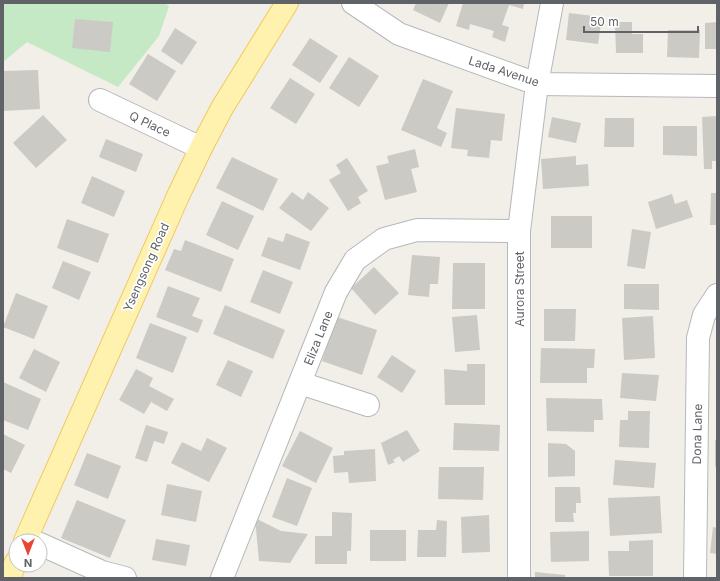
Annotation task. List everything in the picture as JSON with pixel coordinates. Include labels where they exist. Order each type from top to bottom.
[{"type":"main road","name":"Ysengsong Road","points":[[34,533],[175,203],[201,148],[244,70],[287,3]]},
{"type":"street","name":"Lada Avenue","points":[[353,3],[399,34],[537,84],[717,86]]},
{"type":"street","name":"Aurora Street","points":[[519,578],[519,231],[537,84],[552,3]]},
{"type":"street","name":"Q Place","points":[[100,100],[201,148]]},
{"type":"street","name":"Eliza Lane","points":[[222,578],[336,292],[355,260],[384,239],[418,230],[519,231]]},
{"type":"street","name":"Dona Lane","points":[[695,578],[698,338],[704,315],[717,295]]},
{"type":"street","points":[[300,383],[368,405]]},
{"type":"street","points":[[48,548],[102,572],[124,578]]},
{"type":"green space","points":[[3,3],[164,3],[169,6],[159,36],[118,87],[27,42],[3,62]]},
{"type":"building","points":[[416,3],[449,3],[440,23],[413,10]]},
{"type":"building","points":[[463,3],[524,3],[523,9],[509,5],[502,25],[509,27],[505,42],[492,37],[494,31],[470,24],[469,30],[456,26]]},
{"type":"building","points":[[569,13],[602,17],[598,44],[566,40]]},
{"type":"building","points":[[75,19],[113,22],[110,52],[72,48]]},
{"type":"building","points":[[615,22],[632,22],[632,34],[643,34],[643,53],[616,53]]},
{"type":"building","points":[[717,22],[717,49],[705,49],[705,23]]},
{"type":"building","points":[[175,28],[197,42],[182,65],[161,51]]},
{"type":"building","points":[[668,30],[700,30],[699,58],[667,57]]},
{"type":"building","points":[[310,38],[338,56],[320,83],[292,65]]},
{"type":"building","points":[[148,54],[176,71],[157,101],[129,84]]},
{"type":"building","points":[[349,57],[379,76],[359,107],[329,88]]},
{"type":"building","points":[[38,70],[40,109],[3,111],[3,71]]},
{"type":"building","points":[[290,78],[315,94],[296,124],[270,108]]},
{"type":"building","points":[[423,79],[453,91],[437,128],[447,133],[441,147],[401,130]]},
{"type":"building","points":[[456,108],[505,114],[502,141],[491,140],[489,158],[467,156],[468,150],[451,148]]},
{"type":"building","points":[[43,115],[67,140],[36,168],[13,143]]},
{"type":"building","points":[[717,116],[717,161],[712,161],[712,169],[704,169],[702,117]]},
{"type":"building","points":[[552,117],[581,123],[576,143],[548,137]]},
{"type":"building","points":[[605,118],[634,118],[634,147],[604,147]]},
{"type":"building","points":[[663,126],[697,126],[697,156],[663,155]]},
{"type":"building","points":[[106,139],[143,154],[136,172],[99,157]]},
{"type":"building","points":[[415,149],[419,167],[411,169],[417,192],[385,200],[376,166],[389,163],[387,156]]},
{"type":"building","points":[[576,156],[576,165],[588,164],[589,186],[543,189],[541,159]]},
{"type":"building","points":[[232,157],[278,179],[263,211],[216,188]]},
{"type":"building","points":[[347,158],[368,191],[358,197],[361,203],[348,211],[329,180],[341,173],[336,165]]},
{"type":"building","points":[[92,176],[125,191],[114,217],[81,203]]},
{"type":"building","points":[[292,192],[303,200],[308,192],[329,208],[311,231],[279,208]]},
{"type":"building","points":[[711,193],[717,193],[717,225],[710,225]]},
{"type":"building","points":[[672,194],[675,204],[687,200],[693,217],[656,229],[648,202]]},
{"type":"building","points":[[222,201],[254,216],[238,250],[206,235]]},
{"type":"building","points":[[551,216],[592,216],[592,248],[551,248]]},
{"type":"building","points":[[67,219],[109,234],[98,263],[57,248]]},
{"type":"building","points":[[632,229],[651,232],[645,269],[627,266]]},
{"type":"building","points":[[286,233],[310,242],[300,270],[261,256],[268,237],[283,242]]},
{"type":"building","points":[[185,240],[234,259],[221,292],[165,270],[174,249],[181,251]]},
{"type":"building","points":[[412,255],[440,257],[438,284],[430,284],[429,297],[408,295]]},
{"type":"building","points":[[63,261],[91,272],[79,300],[52,288]]},
{"type":"building","points":[[453,263],[485,263],[485,309],[452,309]]},
{"type":"building","points":[[374,267],[399,293],[375,315],[351,288]]},
{"type":"building","points":[[263,270],[293,282],[280,314],[250,302]]},
{"type":"building","points":[[624,284],[659,284],[659,310],[624,309]]},
{"type":"building","points":[[168,286],[200,298],[192,316],[203,320],[198,333],[156,317]]},
{"type":"building","points":[[16,293],[48,306],[34,339],[3,327]]},
{"type":"building","points":[[225,305],[285,330],[273,359],[213,334]]},
{"type":"building","points":[[544,309],[576,309],[575,341],[544,341]]},
{"type":"building","points":[[477,315],[480,350],[455,352],[452,317]]},
{"type":"building","points":[[653,316],[655,358],[624,360],[622,318]]},
{"type":"building","points":[[337,317],[377,330],[362,375],[322,361]]},
{"type":"building","points":[[150,323],[187,337],[173,373],[136,358]]},
{"type":"building","points":[[541,348],[595,349],[594,368],[587,368],[587,383],[540,383]]},
{"type":"building","points":[[34,349],[60,362],[46,392],[19,378]]},
{"type":"building","points":[[392,355],[416,371],[402,393],[377,377]]},
{"type":"building","points":[[228,360],[253,371],[241,397],[216,385]]},
{"type":"building","points":[[467,364],[485,364],[485,405],[445,405],[444,369],[467,371]]},
{"type":"building","points":[[136,369],[153,378],[149,386],[174,399],[167,411],[151,402],[144,414],[119,400]]},
{"type":"building","points":[[622,373],[659,375],[656,401],[620,398]]},
{"type":"building","points":[[3,382],[41,399],[28,430],[3,420]]},
{"type":"building","points":[[546,398],[602,399],[603,420],[594,420],[594,432],[547,431]]},
{"type":"building","points":[[628,411],[650,411],[649,448],[619,447],[620,420],[628,420]]},
{"type":"building","points":[[454,423],[500,425],[499,451],[453,450]]},
{"type":"building","points":[[146,425],[168,432],[164,444],[154,441],[147,462],[135,458]]},
{"type":"building","points":[[407,430],[420,451],[403,462],[399,456],[393,460],[395,462],[388,465],[381,443]]},
{"type":"building","points":[[300,431],[333,448],[316,483],[282,466]]},
{"type":"building","points":[[3,434],[25,445],[11,473],[3,469]]},
{"type":"building","points":[[207,438],[227,448],[209,482],[171,463],[182,442],[201,451]]},
{"type":"building","points":[[715,440],[717,440],[717,466],[715,467]]},
{"type":"building","points":[[548,443],[566,444],[575,451],[575,476],[548,477]]},
{"type":"building","points":[[375,449],[376,481],[349,483],[348,472],[334,473],[333,456],[344,455],[344,451]]},
{"type":"building","points":[[87,453],[121,466],[108,499],[74,485]]},
{"type":"building","points":[[615,460],[656,463],[654,488],[613,485]]},
{"type":"building","points":[[439,467],[484,467],[483,500],[438,499]]},
{"type":"building","points":[[287,478],[312,488],[297,526],[272,517]]},
{"type":"building","points":[[167,484],[202,491],[196,522],[161,515]]},
{"type":"building","points":[[555,487],[580,487],[581,503],[576,503],[576,513],[573,513],[574,522],[555,522]]},
{"type":"building","points":[[660,496],[662,533],[610,536],[608,498]]},
{"type":"building","points":[[77,500],[126,520],[110,558],[61,538]]},
{"type":"building","points":[[332,512],[352,513],[351,551],[347,551],[347,564],[315,564],[315,536],[332,536]]},
{"type":"building","points":[[489,515],[490,552],[462,553],[461,517]]},
{"type":"building","points":[[255,518],[281,531],[308,534],[290,563],[259,561]]},
{"type":"building","points":[[437,520],[447,521],[446,557],[417,557],[418,530],[436,530]]},
{"type":"building","points":[[713,527],[717,528],[717,554],[710,553]]},
{"type":"building","points":[[370,530],[406,530],[406,561],[370,561]]},
{"type":"building","points":[[589,531],[589,561],[551,562],[550,532]]},
{"type":"building","points":[[156,539],[190,545],[186,566],[152,560]]},
{"type":"building","points":[[653,540],[653,576],[609,576],[608,551],[629,551],[629,541]]},
{"type":"building","points":[[535,572],[565,575],[565,578],[535,578]]}]
